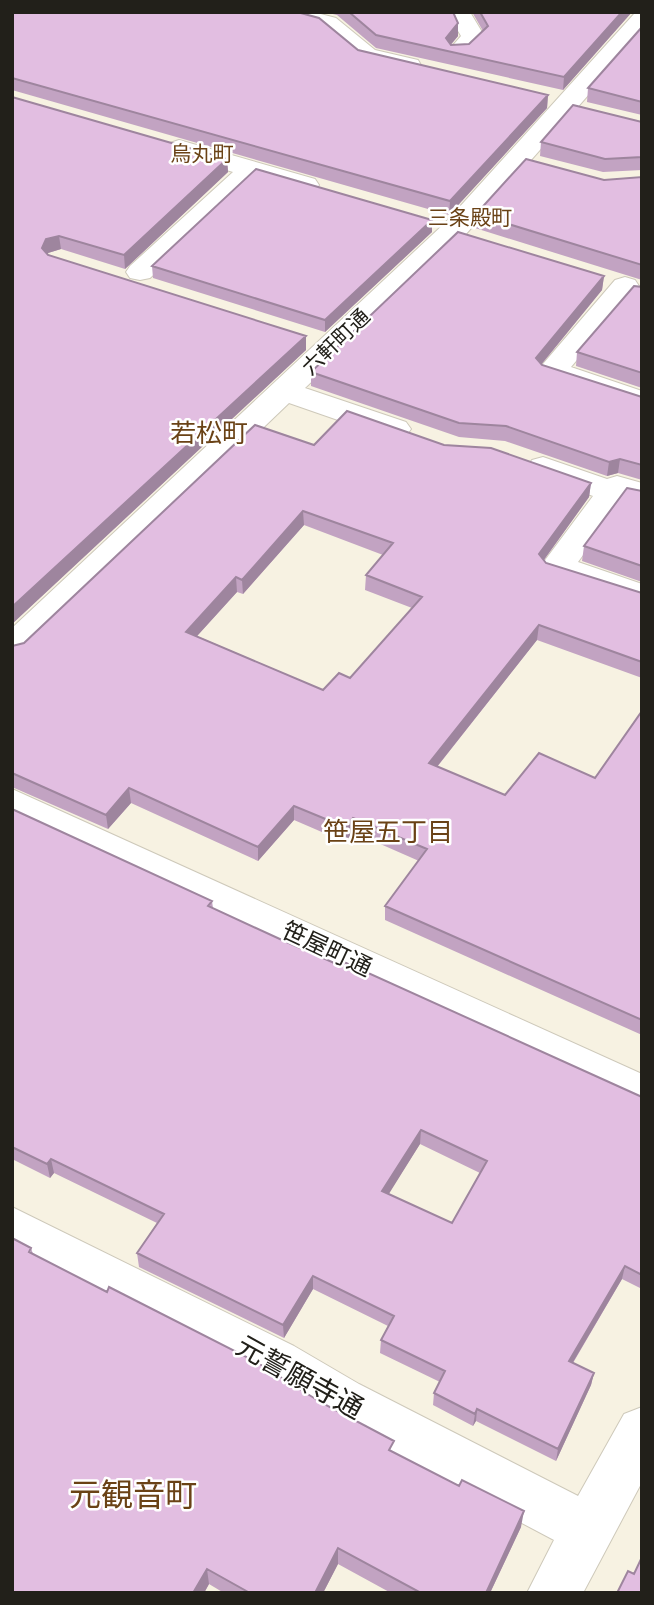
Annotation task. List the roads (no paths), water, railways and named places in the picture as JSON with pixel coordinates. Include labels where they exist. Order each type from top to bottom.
[{"type":"street","points":[[284,12],[328,23],[367,55],[434,71]]},
{"type":"street","points":[[328,23],[351,12]]},
{"type":"street","points":[[458,12],[473,37],[460,51],[491,59]]},
{"type":"street","name":"六軒町通","points":[[12,648],[285,391],[319,342],[530,164],[566,97],[642,19]]},
{"type":"street","points":[[158,142],[327,191]]},
{"type":"street","points":[[164,292],[126,274],[251,169]]},
{"type":"street","points":[[622,285],[552,371],[642,401]]},
{"type":"street","points":[[285,391],[429,441]]},
{"type":"street","points":[[517,458],[628,493],[557,567],[642,596]]},
{"type":"street","name":"笹屋町通","points":[[12,803],[642,1094]]},
{"type":"street","name":"元誓願寺通","points":[[12,1227],[277,1362],[353,1408],[587,1529]]},
{"type":"street","points":[[554,1593],[642,1431]]},
{"type":"district","name":"烏丸町","points":[[202,154]]},
{"type":"district","name":"三条殿町","points":[[470,218]]},
{"type":"district","name":"若松町","points":[[209,433]]},
{"type":"district","name":"笹屋五丁目","points":[[388,832]]},
{"type":"district","name":"元観音町","points":[[133,1495]]}]
